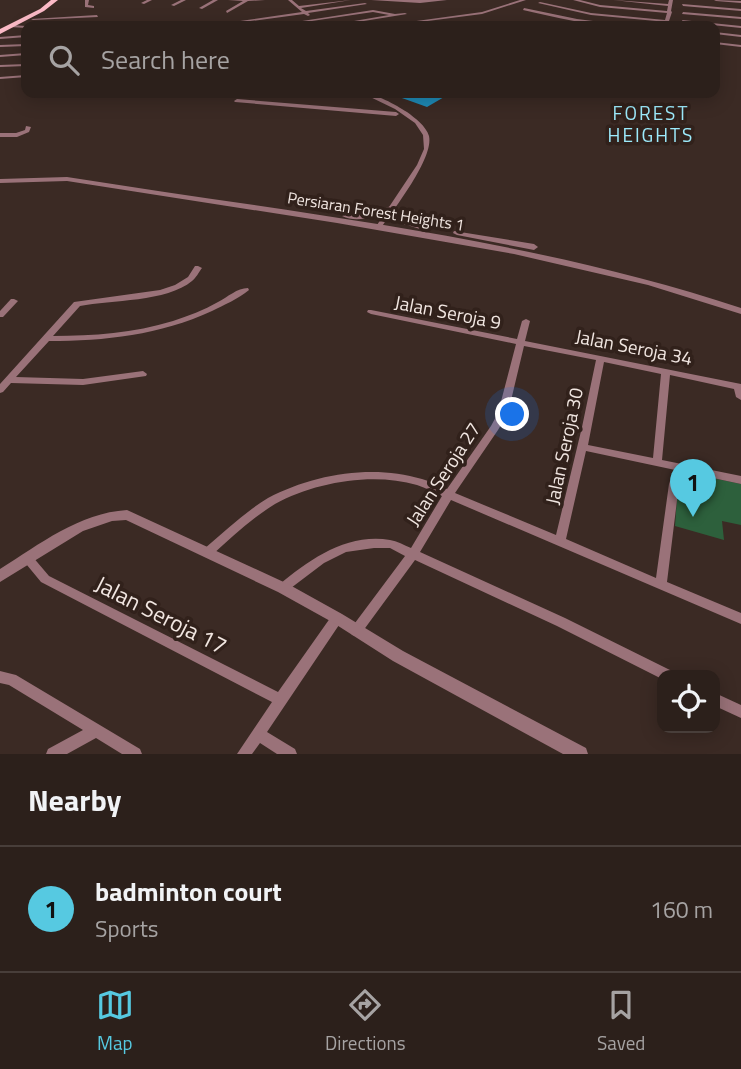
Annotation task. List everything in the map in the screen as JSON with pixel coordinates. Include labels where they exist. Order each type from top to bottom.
[{"type":"main road","points":[[1,33],[48,0]]},
{"type":"main road","points":[[1,33],[55,0]]},
{"type":"street","points":[[87,0],[86,6],[93,7]]},
{"type":"street","points":[[143,3],[150,0]]},
{"type":"street","points":[[173,5],[184,0]]},
{"type":"street","points":[[201,8],[216,0]]},
{"type":"street","points":[[230,0],[263,0]]},
{"type":"street","points":[[290,0],[304,13],[320,21]]},
{"type":"street","points":[[317,0],[322,4]]},
{"type":"street","points":[[298,8],[351,0]]},
{"type":"street","points":[[373,0],[445,0]]},
{"type":"street","points":[[420,21],[482,13],[520,0]]},
{"type":"street","points":[[547,0],[524,9],[586,21]]},
{"type":"street","points":[[575,0],[600,6],[670,12]]},
{"type":"street","points":[[540,3],[592,14],[667,21],[670,12],[670,2],[615,0]]},
{"type":"street","points":[[716,0],[741,2]]},
{"type":"street","points":[[227,12],[246,1]]},
{"type":"street","points":[[683,21],[683,2],[741,10]]},
{"type":"street","points":[[266,21],[365,4]]},
{"type":"street","points":[[309,21],[373,10],[394,15]]},
{"type":"street","points":[[683,13],[741,18]]},
{"type":"street","points":[[359,21],[405,14]]},
{"type":"street","points":[[33,19],[97,16]]},
{"type":"street","points":[[10,26],[21,27]]},
{"type":"street","points":[[720,26],[741,27]]},
{"type":"street","points":[[1,33],[21,35]]},
{"type":"street","points":[[720,34],[741,36]]},
{"type":"street","points":[[720,44],[741,46]]},
{"type":"street","points":[[0,46],[21,45]]},
{"type":"street","points":[[0,56],[21,54]]},
{"type":"street","points":[[0,66],[21,65]]},
{"type":"street","points":[[0,78],[21,76]]},
{"type":"street","points":[[0,84],[8,77]]},
{"type":"street","points":[[240,98],[237,101],[382,113],[398,111]]},
{"type":"street","points":[[327,109],[334,98]]},
{"type":"street","points":[[370,98],[419,122],[428,141],[425,156],[379,225]]},
{"type":"street","points":[[0,135],[21,134],[27,131],[28,127]]},
{"type":"street","name":"Persiaran Forest Heights 1","points":[[0,179],[68,175],[346,216],[379,225],[420,227],[555,252],[668,281],[741,304]]},
{"type":"street","name":"Persiaran Forest Heights 1","points":[[0,179],[67,179],[379,225],[565,261],[671,288],[741,311]]},
{"type":"street","points":[[346,216],[367,217],[391,208]]},
{"type":"street","points":[[391,208],[397,219],[420,227]]},
{"type":"street","points":[[0,390],[77,304],[126,299],[161,291],[191,279],[198,268]]},
{"type":"street","points":[[46,338],[90,339],[143,333],[205,313],[245,290]]},
{"type":"street","points":[[0,315],[14,301]]},
{"type":"street","name":"Jalan Seroja 9","points":[[371,312],[520,342]]},
{"type":"street","name":"Jalan Seroja 27","points":[[356,631],[413,554],[503,413],[526,321]]},
{"type":"street","name":"Jalan Seroja 34","points":[[520,342],[740,386]]},
{"type":"street","name":"Jalan Seroja 30","points":[[561,541],[600,359]]},
{"type":"street","points":[[657,463],[666,372]]},
{"type":"street","points":[[9,380],[101,381],[143,374]]},
{"type":"street","points":[[740,386],[741,397]]},
{"type":"street","points":[[583,447],[741,480]]},
{"type":"street","points":[[208,552],[255,512],[290,492],[323,482],[362,476],[396,476],[420,482],[741,619]]},
{"type":"street","points":[[661,584],[674,484]]},
{"type":"street","points":[[0,576],[86,525],[119,515],[139,519],[283,588],[580,754]]},
{"type":"street","points":[[283,588],[313,562],[341,548],[367,542],[391,544],[561,622],[657,670]]},
{"type":"street","name":"Jalan Seroja 17","points":[[28,559],[45,579],[280,700]]},
{"type":"street","points":[[244,754],[260,735],[280,700],[337,618]]},
{"type":"street","points":[[0,677],[11,679],[135,754]]},
{"type":"street","points":[[720,702],[741,712]]},
{"type":"street","points":[[53,754],[96,732]]},
{"type":"street","points":[[260,735],[290,754]]},
{"type":"green space","points":[[679,471],[741,484],[741,525],[722,521],[724,540],[675,526]]},
{"type":"water","points":[[402,98],[442,98],[427,107]]},
{"type":"place","name":"badminton court","points":[[693,517]]},
{"type":"district","name":"FOREST HEIGHTS","points":[[651,124]]}]
